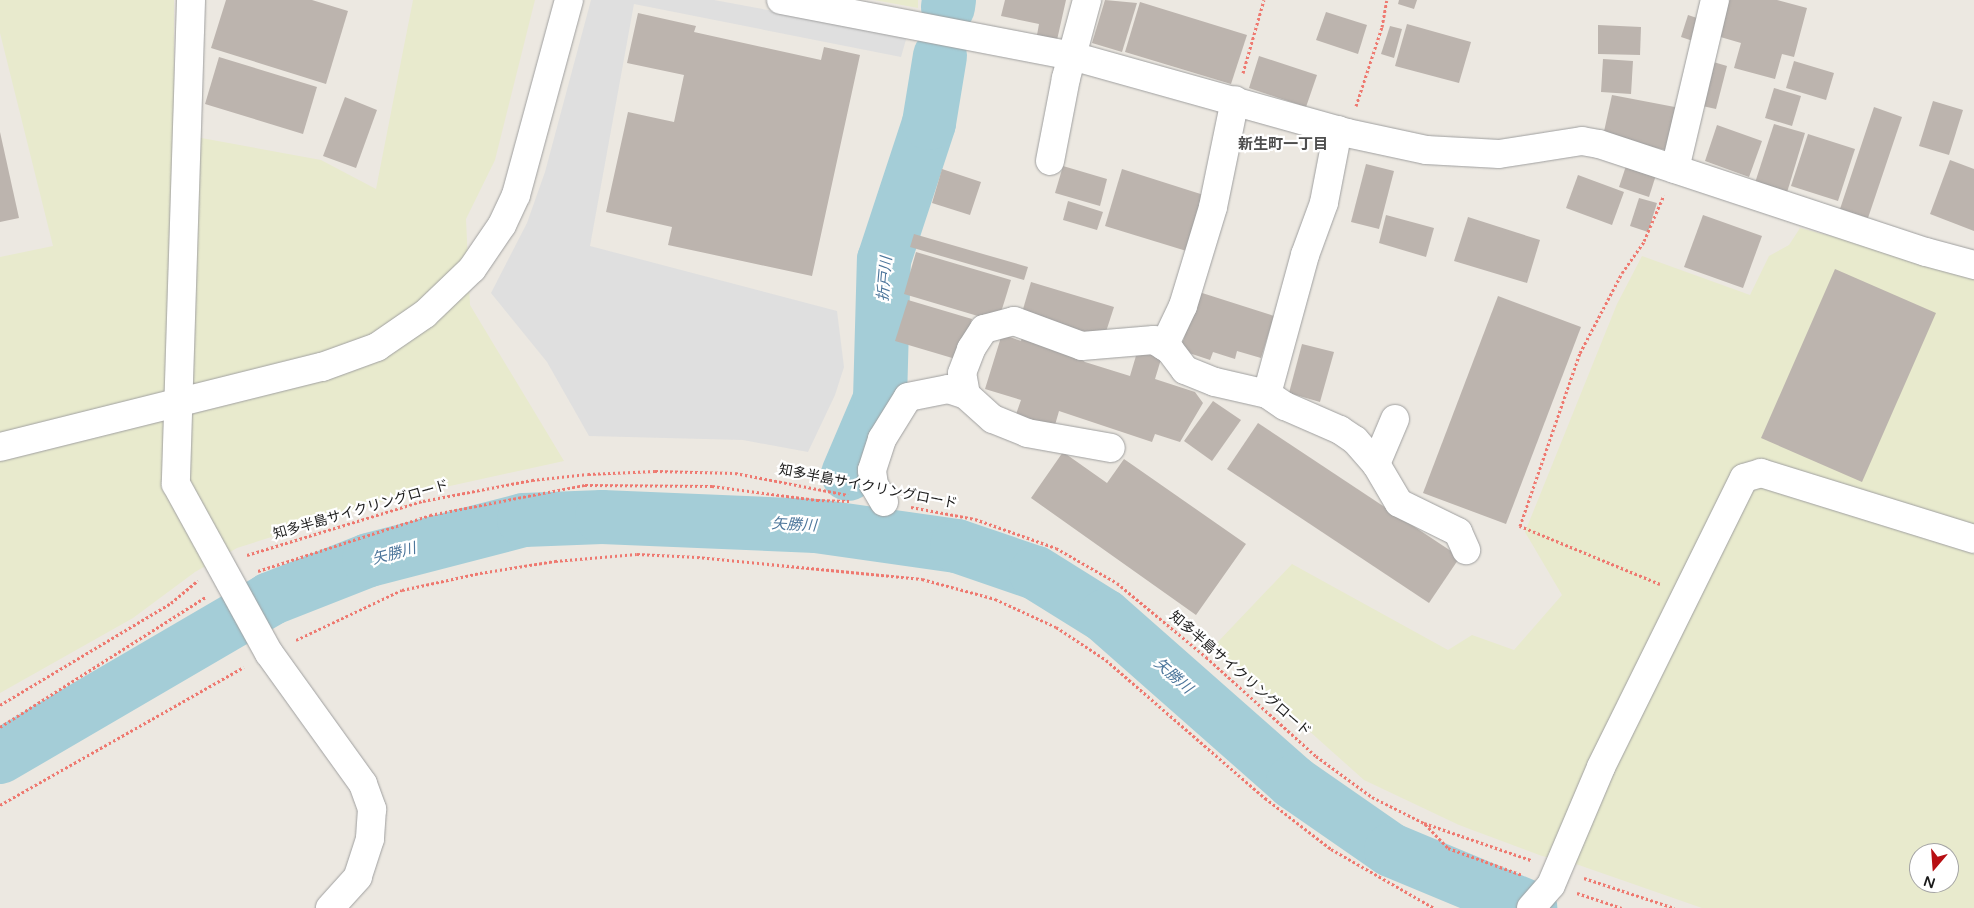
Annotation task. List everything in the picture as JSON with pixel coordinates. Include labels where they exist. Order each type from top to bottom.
[{"type":"street","points":[[191,0],[179,307],[180,402],[176,484],[266,648],[363,784],[372,809],[370,839],[358,877],[330,908]]},
{"type":"street","points":[[0,447],[322,367],[377,348],[452,292],[472,269],[502,226],[516,196],[569,0]]},
{"type":"street","points":[[781,0],[1072,56],[1343,131],[1426,150],[1499,154],[1582,141],[1599,144],[1926,252],[1974,264]]},
{"type":"street","points":[[1050,161],[1072,56],[1087,0]]},
{"type":"street","points":[[1674,169],[1715,0]]},
{"type":"street","points":[[1164,346],[1182,306],[1213,207],[1235,100]]},
{"type":"street","points":[[1267,394],[1305,255],[1324,202],[1343,131]]},
{"type":"street","points":[[966,395],[962,373],[971,349],[984,329],[1014,321],[1082,346],[1108,346],[1133,339],[1154,340],[1164,346],[1185,370],[1215,382],[1267,394],[1286,406],[1340,430],[1355,440],[1376,464],[1399,503],[1458,532],[1466,550]]},
{"type":"street","points":[[884,502],[874,485],[872,470],[882,439],[908,398],[948,389],[966,395],[993,419],[1027,433],[1111,448]]},
{"type":"street","points":[[1376,464],[1395,419]]},
{"type":"street","points":[[1546,888],[1601,767],[1744,478],[1761,473],[1974,539]]},
{"type":"path","points":[[1235,100],[1264,0]]},
{"type":"path","points":[[1343,131],[1382,27],[1387,0]]},
{"type":"path","points":[[1674,169],[1658,214],[1644,241],[1622,272],[1580,353],[1520,526],[1555,542],[1609,560],[1684,596]]},
{"type":"path","name":"知多半島サイクリングロード","points":[[0,705],[171,603],[424,501],[532,480],[588,474],[655,471],[735,473],[976,519],[1056,548],[1117,583],[1206,657],[1316,756],[1372,797],[1546,888],[1674,908]]},
{"type":"path","points":[[0,727],[198,603],[229,579],[430,516],[585,485],[712,486],[817,500],[884,502]]},
{"type":"path","points":[[0,805],[266,648],[402,590],[480,572],[555,561],[637,554],[697,557],[922,579],[995,599],[1056,627],[1106,660],[1265,798],[1331,849],[1434,908]]},
{"type":"path","points":[[1424,823],[1448,848],[1546,888],[1622,908]]},
{"type":"green space","points":[[0,0],[174,0],[174,133],[321,160],[376,189],[413,0],[535,0],[495,160],[466,219],[470,305],[564,461],[391,499],[237,548],[195,572],[133,618],[0,693],[0,257],[53,246],[0,33]]},
{"type":"green space","points":[[874,0],[918,0],[918,8]]},
{"type":"green space","points":[[1800,228],[1974,273],[1974,908],[1702,908],[1573,863],[1542,856],[1459,825],[1364,780],[1214,646],[1292,564],[1448,650],[1472,635],[1514,650],[1562,595],[1525,532],[1617,304],[1642,256],[1750,295],[1769,256],[1789,245]]},
{"type":"shaded area","points":[[591,0],[714,0],[907,36],[901,57],[634,4],[590,246],[837,311],[844,367],[835,395],[808,452],[743,440],[589,436],[547,362],[491,293],[527,223],[545,172]]},
{"type":"building","points":[[226,0],[312,0],[348,11],[326,84],[211,48]]},
{"type":"building","points":[[1005,0],[1066,0],[1057,40],[1037,35],[1039,24],[1001,16]]},
{"type":"building","points":[[1105,0],[1137,3],[1122,52],[1092,43]]},
{"type":"building","points":[[1399,0],[1417,0],[1414,9],[1398,4]]},
{"type":"building","points":[[1727,0],[1777,0],[1807,8],[1794,57],[1782,54],[1775,79],[1734,68],[1741,43],[1717,36]]},
{"type":"building","points":[[1140,2],[1247,35],[1231,84],[1125,52]]},
{"type":"building","points":[[1326,12],[1367,25],[1358,54],[1316,40]]},
{"type":"building","points":[[638,13],[696,26],[694,32],[821,60],[824,47],[860,55],[812,276],[668,245],[672,227],[606,212],[628,112],[674,122],[684,75],[627,63]]},
{"type":"building","points":[[1688,15],[1703,20],[1696,42],[1681,37]]},
{"type":"building","points":[[1407,24],[1471,42],[1459,83],[1395,66]]},
{"type":"building","points":[[1598,25],[1641,27],[1640,55],[1598,54]]},
{"type":"building","points":[[1390,26],[1402,29],[1394,58],[1381,54]]},
{"type":"building","points":[[1259,56],[1317,75],[1306,107],[1249,88]]},
{"type":"building","points":[[219,57],[317,87],[303,134],[205,104]]},
{"type":"building","points":[[1603,59],[1633,61],[1631,94],[1601,92]]},
{"type":"building","points":[[1710,61],[1727,66],[1716,109],[1698,105]]},
{"type":"building","points":[[1794,61],[1834,73],[1826,100],[1786,88]]},
{"type":"building","points":[[1774,88],[1801,96],[1792,126],[1765,118]]},
{"type":"building","points":[[1612,95],[1680,108],[1670,151],[1603,136]]},
{"type":"building","points":[[345,97],[377,110],[356,168],[323,156]]},
{"type":"building","points":[[1933,101],[1963,110],[1949,155],[1919,146]]},
{"type":"building","points":[[1874,107],[1902,117],[1868,218],[1840,209]]},
{"type":"building","points":[[1774,124],[1805,133],[1785,199],[1753,189]]},
{"type":"building","points":[[1717,125],[1762,141],[1749,177],[1705,161]]},
{"type":"building","points":[[0,132],[19,218],[0,222]]},
{"type":"building","points":[[1808,134],[1855,149],[1838,201],[1791,186]]},
{"type":"building","points":[[1950,160],[1974,169],[1974,231],[1930,214]]},
{"type":"building","points":[[1366,164],[1394,171],[1379,229],[1351,222]]},
{"type":"building","points":[[1063,166],[1107,179],[1100,206],[1055,193]]},
{"type":"building","points":[[1626,166],[1656,175],[1649,197],[1619,187]]},
{"type":"building","points":[[942,169],[981,182],[970,215],[932,203]]},
{"type":"building","points":[[1122,169],[1210,197],[1193,253],[1105,226]]},
{"type":"building","points":[[1578,175],[1624,192],[1612,225],[1566,208]]},
{"type":"building","points":[[1639,198],[1657,203],[1648,232],[1630,226]]},
{"type":"building","points":[[1068,201],[1103,212],[1097,230],[1063,220]]},
{"type":"building","points":[[1386,215],[1434,228],[1426,257],[1379,243]]},
{"type":"building","points":[[1703,215],[1762,236],[1743,288],[1684,267]]},
{"type":"building","points":[[1468,217],[1540,240],[1527,283],[1454,261]]},
{"type":"building","points":[[914,234],[1028,267],[1024,280],[910,247]]},
{"type":"building","points":[[916,252],[1011,280],[998,322],[904,294]]},
{"type":"building","points":[[1835,269],[1936,313],[1862,482],[1761,438]]},
{"type":"building","points":[[1031,282],[1114,307],[1103,341],[1021,316]]},
{"type":"building","points":[[1199,292],[1274,316],[1261,358],[1237,351],[1235,359],[1213,352],[1210,360],[1180,350]]},
{"type":"building","points":[[1498,296],[1581,327],[1506,524],[1423,493]]},
{"type":"building","points":[[908,300],[972,319],[959,360],[895,341]]},
{"type":"building","points":[[1024,330],[1053,339],[1085,362],[1130,376],[1138,349],[1162,356],[1155,379],[1195,392],[1203,403],[1180,442],[1155,434],[1152,442],[1059,411],[1053,432],[1014,420],[1021,400],[985,389],[1002,334],[1021,341]]},
{"type":"building","points":[[1302,344],[1334,352],[1320,402],[1289,393]]},
{"type":"building","points":[[1213,401],[1241,420],[1212,461],[1184,441]]},
{"type":"building","points":[[1258,423],[1460,557],[1429,603],[1227,469]]},
{"type":"building","points":[[1063,452],[1107,483],[1124,459],[1246,544],[1196,615],[1031,498]]},
{"type":"waterway","name":"折戸川","points":[[948,7],[949,0]]},
{"type":"waterway","name":"折戸川","points":[[848,474],[880,399],[884,260],[929,123],[940,56]]},
{"type":"waterway","name":"矢勝川","points":[[0,757],[270,599],[369,560],[524,520],[602,517],[816,526],[957,546],[1036,573],[1105,616],[1293,782],[1391,850],[1530,908]]},
{"type":"district","name":"新生町一丁目","points":[[1283,145]]}]
